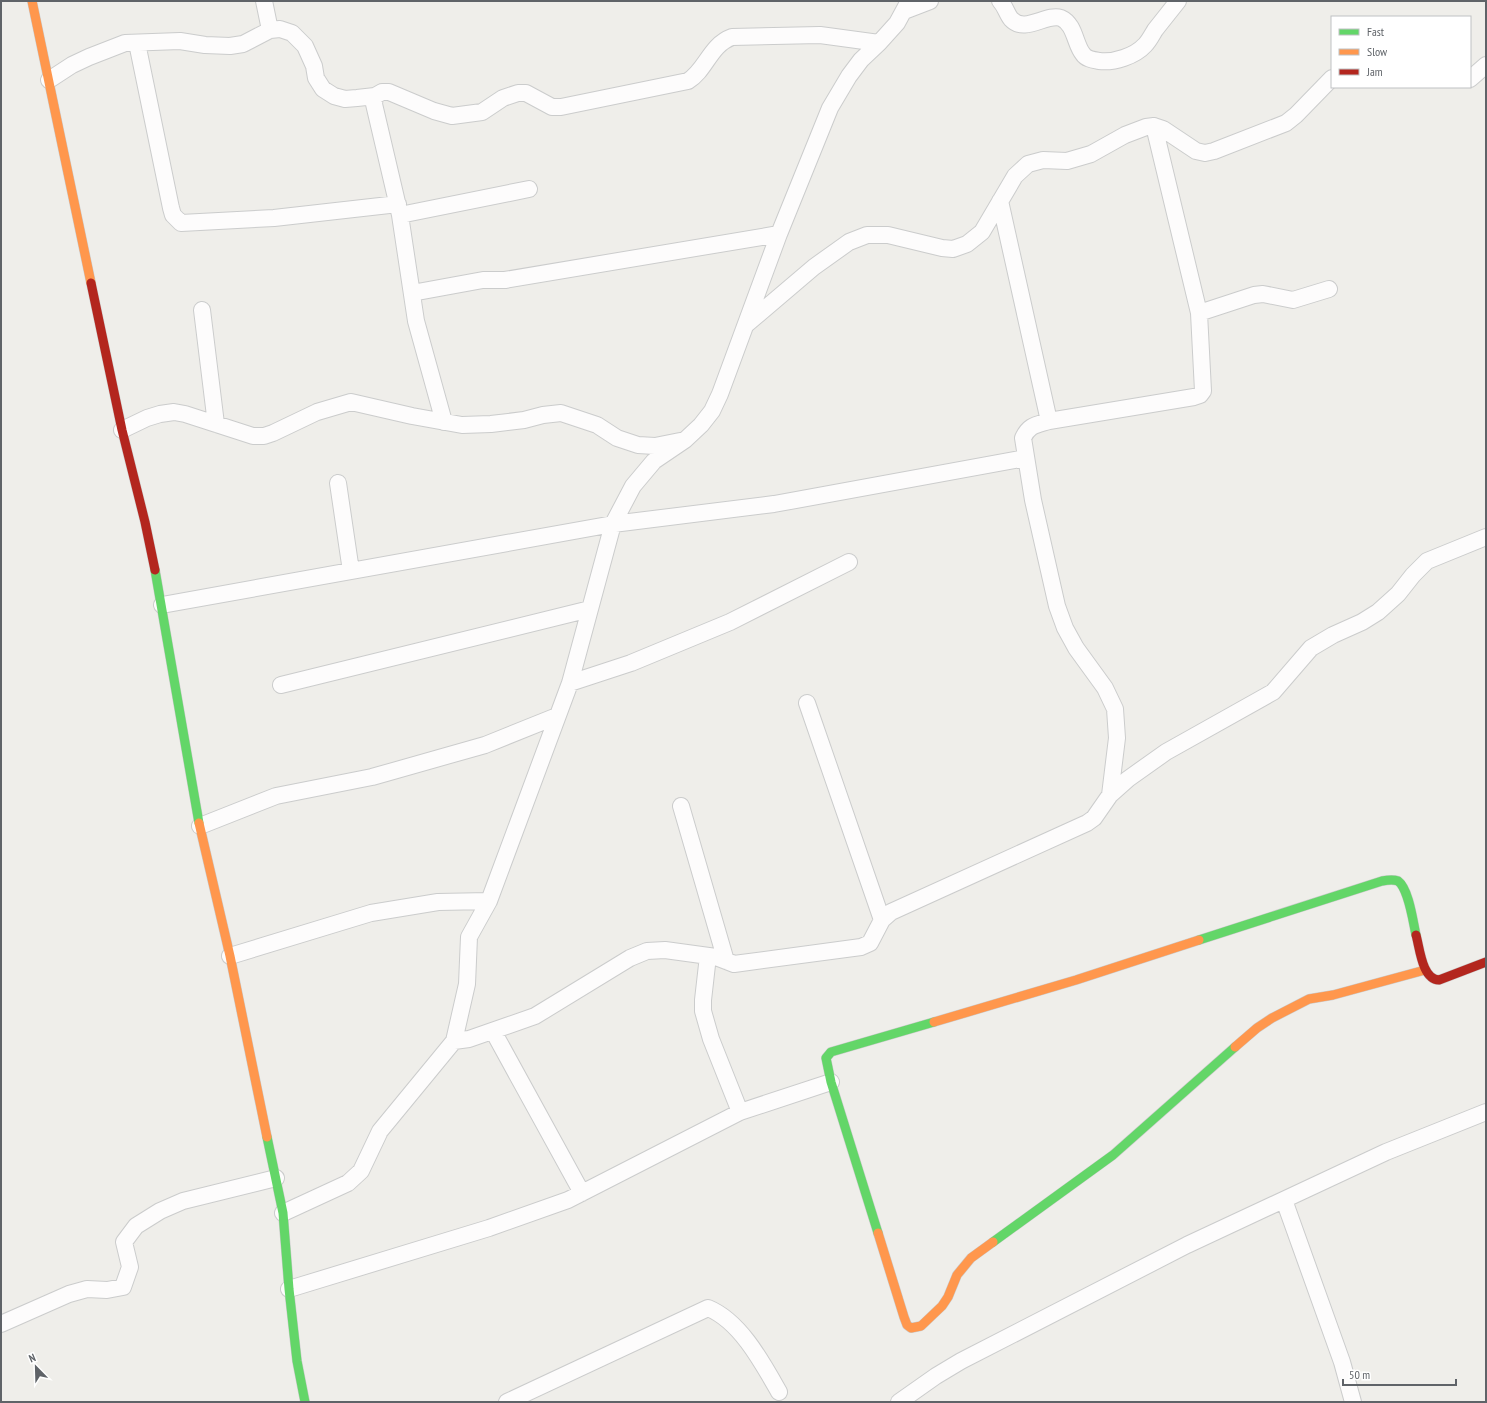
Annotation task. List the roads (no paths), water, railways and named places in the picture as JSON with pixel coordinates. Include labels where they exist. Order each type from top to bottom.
[{"type":"street","points":[[32,1],[122,430],[145,522],[162,604],[200,826],[230,956],[283,1213],[297,1361],[305,1402]]},
{"type":"street","points":[[264,1],[270,30]]},
{"type":"street","points":[[283,1213],[348,1183],[361,1171],[380,1131],[454,1041],[467,984],[470,937],[489,901],[570,683],[613,524],[633,486],[654,461],[685,440],[701,425],[712,411],[720,394],[779,234],[830,108],[849,76],[861,60],[897,23],[907,6],[930,1]]},
{"type":"street","points":[[1000,1],[1012,19],[1019,24],[1060,18],[1067,22],[1074,33],[1083,54],[1093,60],[1105,62],[1133,54],[1144,46],[1178,1]]},
{"type":"street","points":[[49,80],[72,65],[125,43],[180,41],[205,45],[230,46],[243,44],[270,30],[280,29],[292,33],[305,46],[314,66],[316,78],[323,89],[334,96],[345,99],[375,96],[382,92],[389,92],[434,111],[452,116],[482,112],[502,98],[518,93],[526,93],[552,107],[561,108],[688,81],[695,76],[717,46],[732,38],[820,35],[879,43]]},
{"type":"street","points":[[137,43],[171,208],[173,215],[181,223],[399,210],[529,189]]},
{"type":"street","points":[[1471,78],[1486,65]]},
{"type":"street","points":[[746,325],[814,267],[849,242],[867,235],[888,235],[942,248],[953,249],[967,244],[982,232],[1015,176],[1028,164],[1043,160],[1067,161],[1091,154],[1125,135],[1146,127],[1154,126],[1163,129],[1196,151],[1205,153],[1214,151],[1286,123],[1296,115],[1331,79]]},
{"type":"street","points":[[375,96],[374,104],[399,210],[416,321],[444,422]]},
{"type":"street","points":[[1110,795],[1117,738],[1115,708],[1105,688],[1076,648],[1065,628],[1057,606],[1033,500],[1024,438],[1027,431],[1032,426],[1049,421],[1194,398],[1200,395],[1203,391],[1204,385],[1199,313],[1154,126]]},
{"type":"street","points":[[1000,201],[1049,421]]},
{"type":"street","points":[[412,293],[483,280],[505,280],[779,234]]},
{"type":"street","points":[[1199,313],[1254,295],[1263,294],[1293,300],[1329,289]]},
{"type":"street","points":[[202,310],[216,424]]},
{"type":"street","points":[[122,430],[147,418],[174,412],[185,414],[252,436],[264,436],[317,412],[351,402],[412,416],[462,424],[491,424],[561,413],[597,425],[617,438],[638,445],[655,446],[685,440]]},
{"type":"street","points":[[162,604],[613,524],[774,504],[1026,458]]},
{"type":"street","points":[[338,483],[351,570]]},
{"type":"street","points":[[454,1041],[469,1039],[535,1016],[630,958],[647,951],[665,950],[716,957],[734,964],[861,947],[870,942],[882,920],[891,912],[1087,823],[1094,818],[1110,795],[1166,752],[1273,692],[1311,648],[1333,635],[1362,622],[1378,612],[1398,594],[1413,575],[1427,561],[1486,537]]},
{"type":"street","points":[[570,683],[631,663],[730,622],[849,562]]},
{"type":"street","points":[[281,685],[590,609]]},
{"type":"street","points":[[807,702],[882,920]]},
{"type":"street","points":[[200,826],[276,796],[372,777],[485,745],[557,716]]},
{"type":"street","points":[[681,806],[726,961]]},
{"type":"street","points":[[1426,970],[1309,1000],[1272,1018],[1257,1028],[1113,1154],[971,1258],[957,1275],[948,1297],[942,1306],[921,1326],[911,1328],[907,1325],[831,1082],[826,1058],[831,1052],[1076,980],[1382,881],[1393,879],[1398,880],[1406,893],[1429,977],[1433,980],[1439,980],[1486,962]]},
{"type":"street","points":[[230,956],[371,913],[438,902],[489,901]]},
{"type":"street","points":[[708,956],[703,1011],[711,1039],[740,1112]]},
{"type":"street","points":[[493,1030],[582,1193]]},
{"type":"street","points":[[289,1289],[490,1228],[568,1200],[740,1112],[831,1082]]},
{"type":"street","points":[[899,1402],[936,1376],[995,1343],[1187,1245],[1386,1152],[1486,1112]]},
{"type":"street","points":[[1,1324],[70,1294],[87,1289],[107,1290],[123,1287],[130,1268],[124,1242],[136,1226],[160,1211],[182,1201],[276,1178]]},
{"type":"street","points":[[1284,1200],[1342,1362],[1354,1402]]},
{"type":"street","points":[[507,1402],[708,1308],[718,1312],[742,1334],[779,1392]]}]
